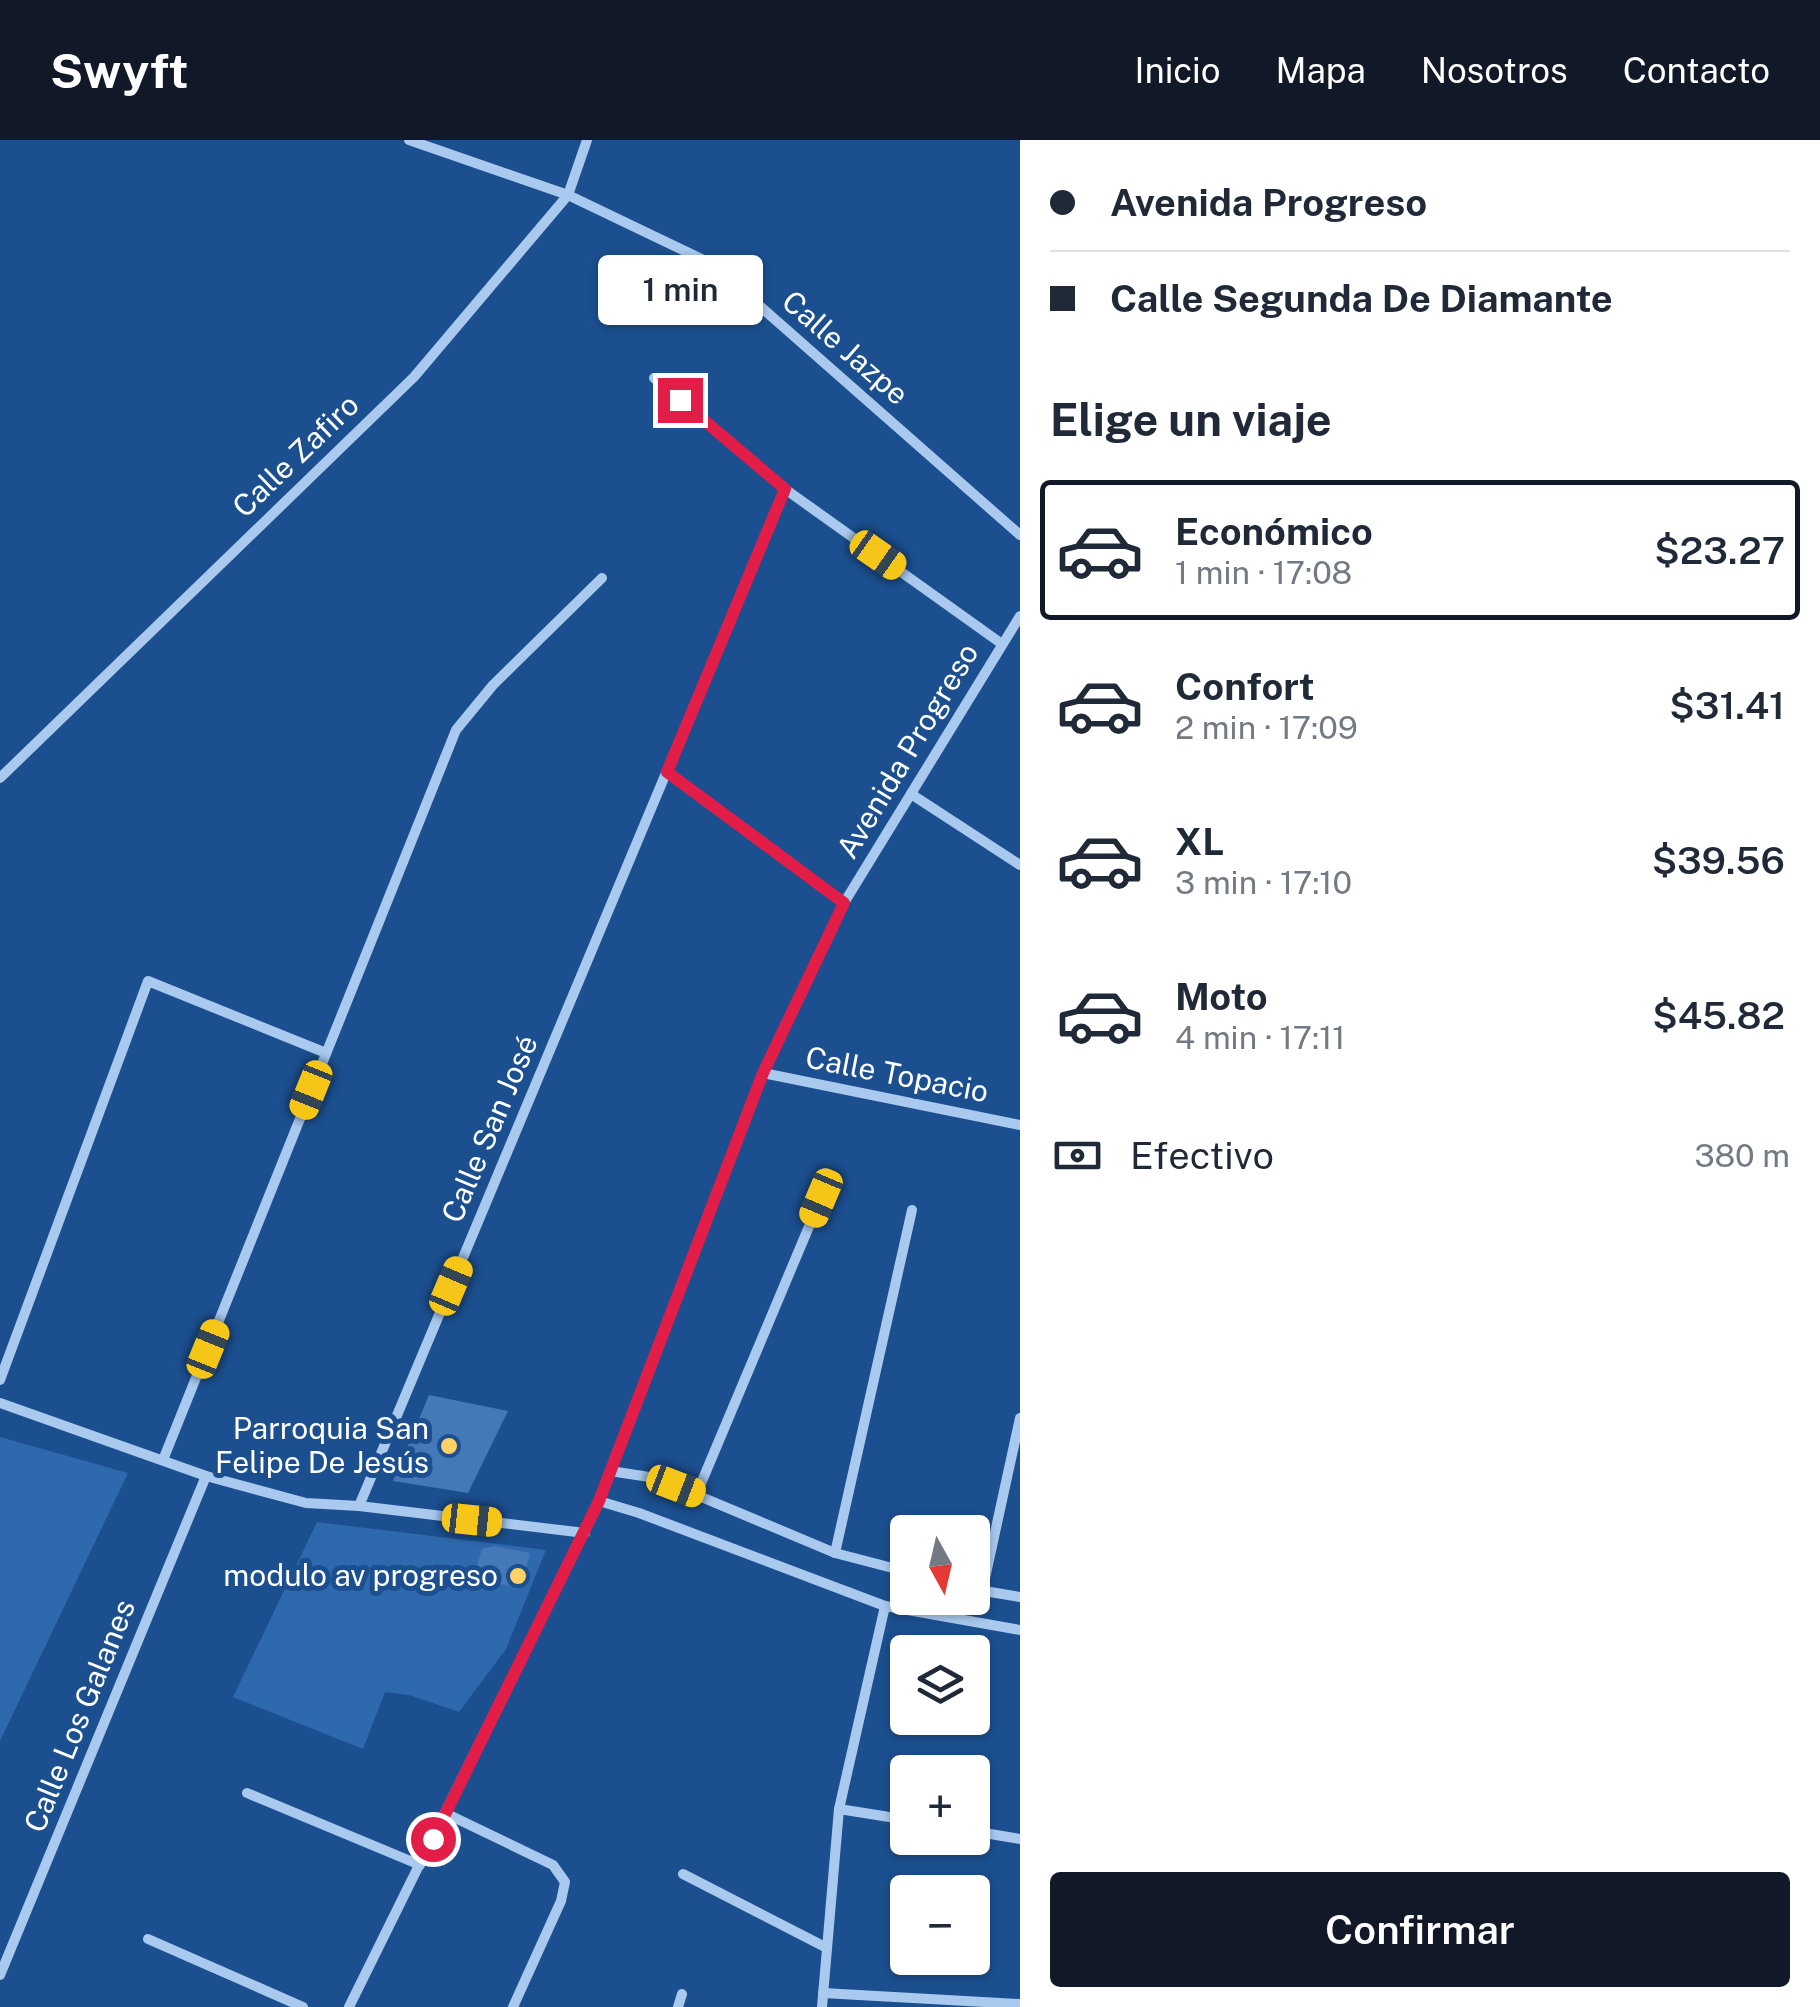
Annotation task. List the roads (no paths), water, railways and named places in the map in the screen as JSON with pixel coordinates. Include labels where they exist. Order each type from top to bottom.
[{"type":"street","name":"Calle Jazpe","points":[[410,140],[568,195],[712,264],[1020,534]]},
{"type":"street","name":"Calle Zafiro","points":[[0,778],[414,377],[568,195],[587,140]]},
{"type":"street","points":[[654,378],[785,489],[1002,644]]},
{"type":"street","name":"Calle San José","points":[[359,1506],[785,489]]},
{"type":"street","points":[[163,1460],[456,730],[493,685],[602,578]]},
{"type":"street","name":"Avenida Progreso","points":[[350,2007],[599,1501],[763,1073],[844,903],[1020,616]]},
{"type":"street","points":[[667,772],[844,903]]},
{"type":"street","points":[[911,794],[1020,865]]},
{"type":"street","points":[[0,1380],[148,982],[326,1053]]},
{"type":"street","name":"Calle Topacio","points":[[763,1073],[1020,1125]]},
{"type":"street","points":[[696,1493],[821,1198]]},
{"type":"street","points":[[834,1553],[912,1210]]},
{"type":"street","points":[[0,1404],[206,1476],[306,1504],[359,1506],[584,1533]]},
{"type":"street","points":[[990,1538],[1020,1418]]},
{"type":"street","points":[[610,1471],[656,1478],[834,1553],[890,1567]]},
{"type":"street","name":"Calle Los Galanes","points":[[0,1975],[206,1476]]},
{"type":"street","points":[[599,1501],[885,1606],[1020,1630]]},
{"type":"street","points":[[990,1592],[1020,1597]]},
{"type":"street","points":[[822,2007],[839,1809],[885,1606]]},
{"type":"street","points":[[247,1793],[420,1865]]},
{"type":"street","points":[[839,1809],[890,1817]]},
{"type":"street","points":[[446,1813],[553,1865],[564,1882],[561,1901],[513,2007]]},
{"type":"street","points":[[990,1834],[1020,1839]]},
{"type":"street","points":[[684,1874],[827,1948]]},
{"type":"street","points":[[148,1939],[303,2007]]},
{"type":"street","points":[[823,1993],[1020,2004]]},
{"type":"street","points":[[678,2007],[682,1994]]},
{"type":"place","name":"Parroquia San Felipe De Jesús","points":[[449,1446]]},
{"type":"place","name":"modulo av progreso","points":[[518,1576]]}]
